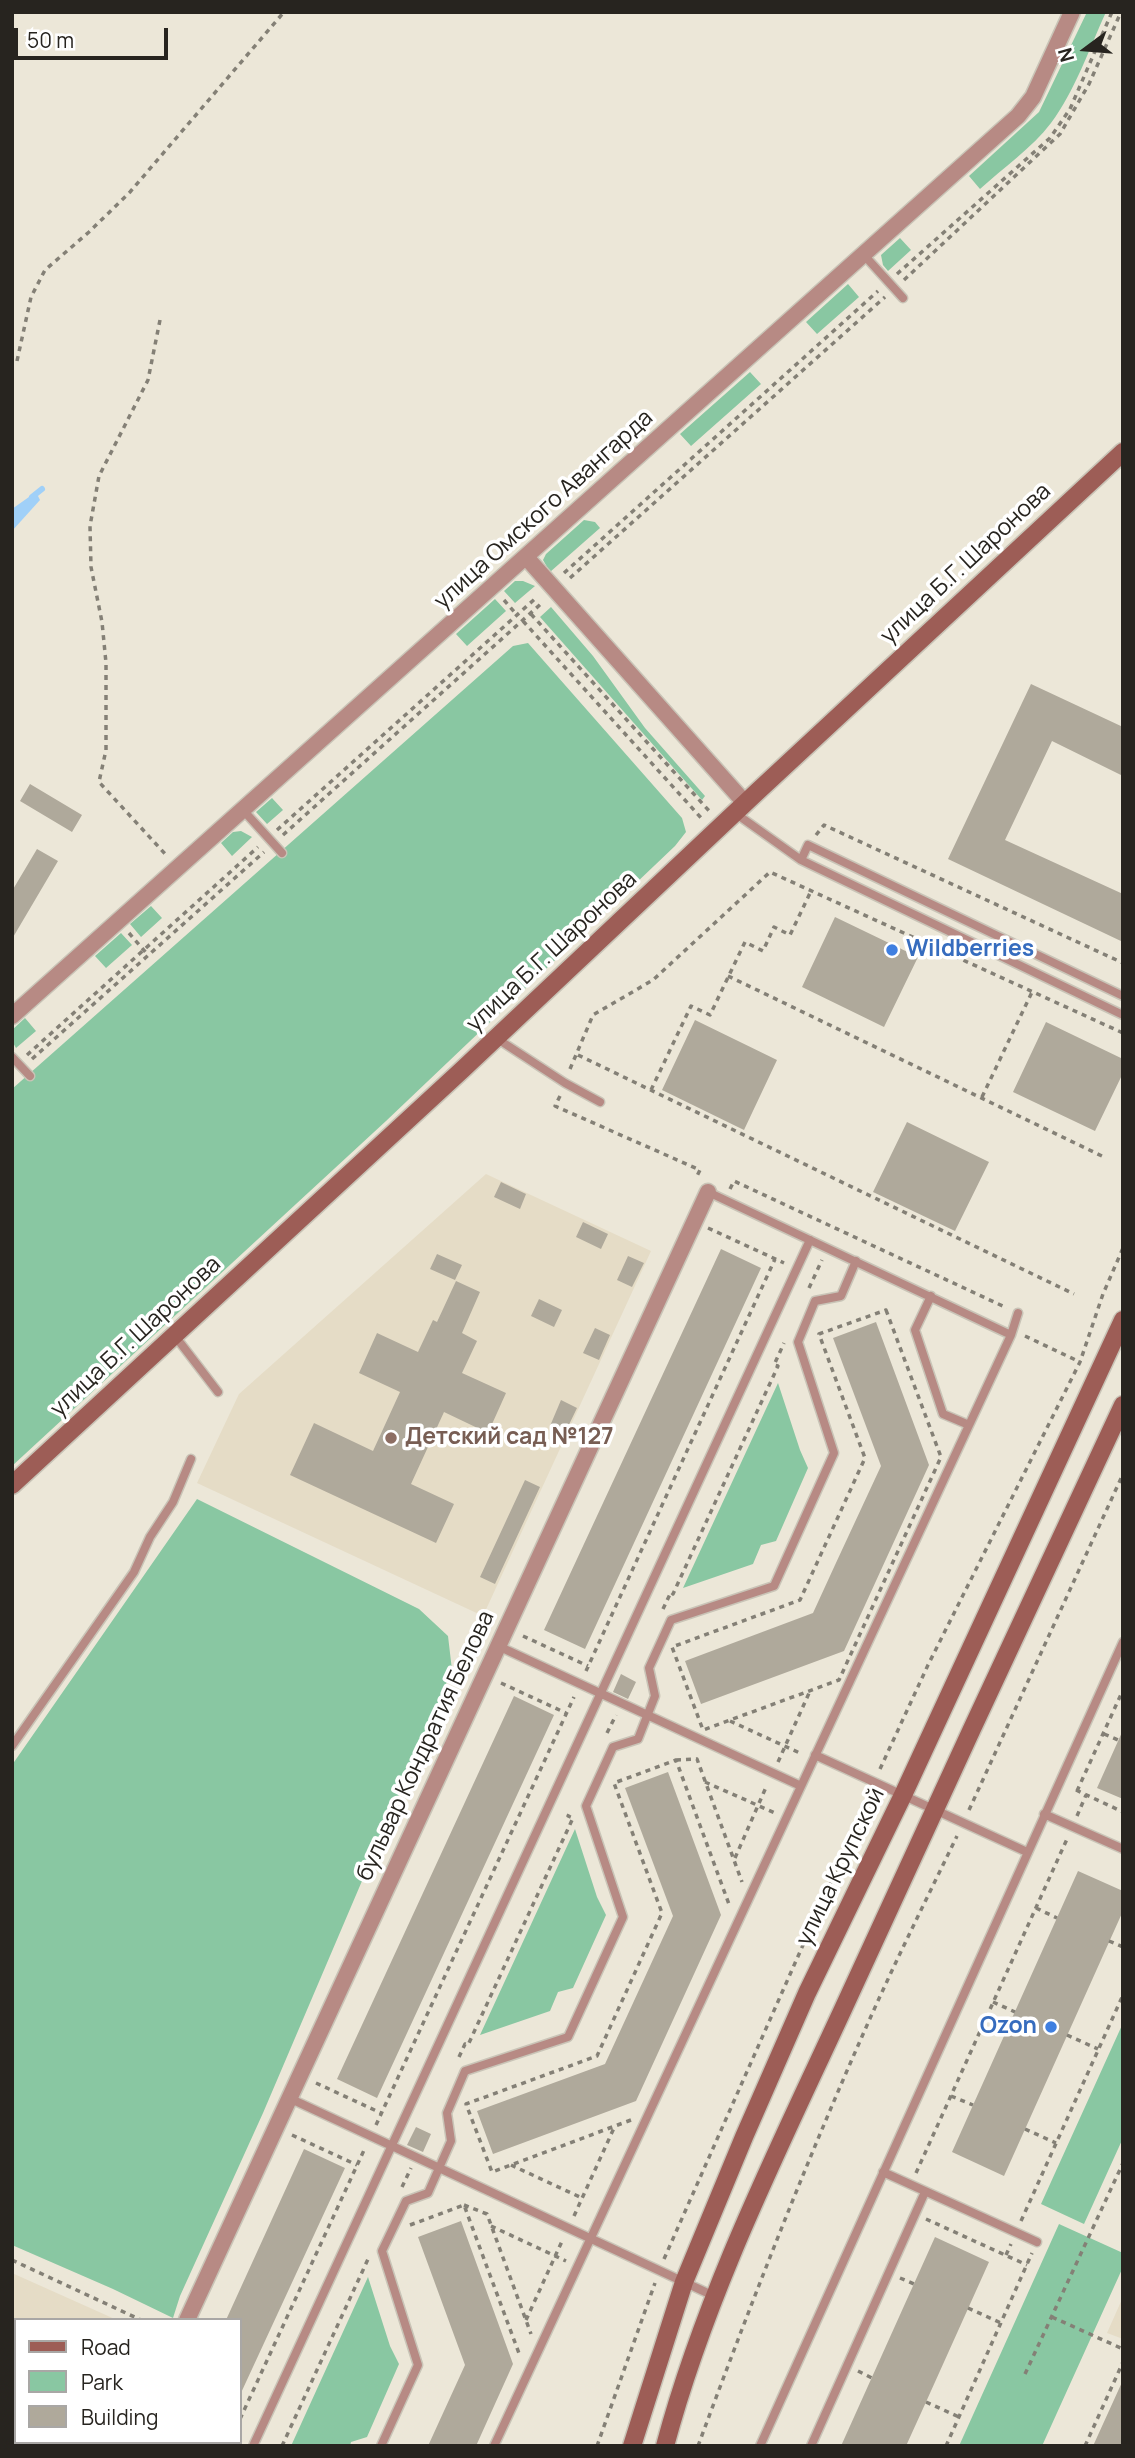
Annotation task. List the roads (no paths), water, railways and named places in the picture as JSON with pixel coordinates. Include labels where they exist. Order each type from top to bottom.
[{"type":"main road","name":"улица Б.Г. Шаронова","points":[[12,1485],[496,1038],[1123,452]]},
{"type":"main road","name":"улица Крупской","points":[[632,2446],[684,2282],[744,2137],[807,1993],[903,1796],[1123,1320]]},
{"type":"main road","points":[[665,2446],[714,2296],[776,2152],[1123,1405]]},
{"type":"street","name":"улица Омского Авангарда","points":[[12,1016],[1018,116],[1032,97],[1072,12]]},
{"type":"street","points":[[526,557],[553,588],[729,818]]},
{"type":"street","name":"бульвар Кондратия Белова","points":[[188,2318],[296,2102],[505,1649],[708,1192]]},
{"type":"lane","points":[[864,255],[903,298]]},
{"type":"lane","points":[[243,810],[282,853]]},
{"type":"lane","points":[[729,818],[801,860],[1123,1015]]},
{"type":"lane","points":[[801,860],[808,845],[1123,996]]},
{"type":"lane","points":[[496,1038],[565,1083],[600,1102]]},
{"type":"lane","points":[[15,1060],[30,1076]]},
{"type":"lane","points":[[708,1192],[1012,1335]]},
{"type":"lane","points":[[253,2446],[810,1240]]},
{"type":"lane","points":[[381,2446],[418,2365],[382,2251],[405,2200],[428,2193],[451,2141],[447,2113],[465,2070],[568,2037],[623,1917],[586,1806],[612,1747],[638,1739],[655,1696],[649,1668],[671,1620],[774,1586],[834,1453],[798,1342],[815,1301],[841,1296],[856,1261]]},
{"type":"lane","points":[[931,1296],[915,1330],[943,1414],[969,1425]]},
{"type":"lane","points":[[494,2446],[1012,1335],[1018,1313]]},
{"type":"lane","points":[[174,1335],[218,1392]]},
{"type":"lane","points":[[12,1746],[134,1572],[150,1537],[173,1502],[191,1460]]},
{"type":"lane","points":[[760,2446],[1123,1642]]},
{"type":"lane","points":[[505,1649],[801,1786]]},
{"type":"lane","points":[[815,1757],[1027,1852]]},
{"type":"lane","points":[[1044,1814],[1123,1850]]},
{"type":"lane","points":[[296,2102],[714,2296]]},
{"type":"lane","points":[[883,2172],[1037,2242]]},
{"type":"lane","points":[[811,2446],[925,2192]]},
{"type":"water","points":[[36,492],[40,500],[12,531],[12,509]]},
{"type":"waterway","points":[[32,497],[42,489]]},
{"type":"place","name":"Wildberries","points":[[892,950]]},
{"type":"place","name":"Детский сад №127","points":[[391,1438]]},
{"type":"place","name":"Ozon","points":[[1051,2027]]}]
